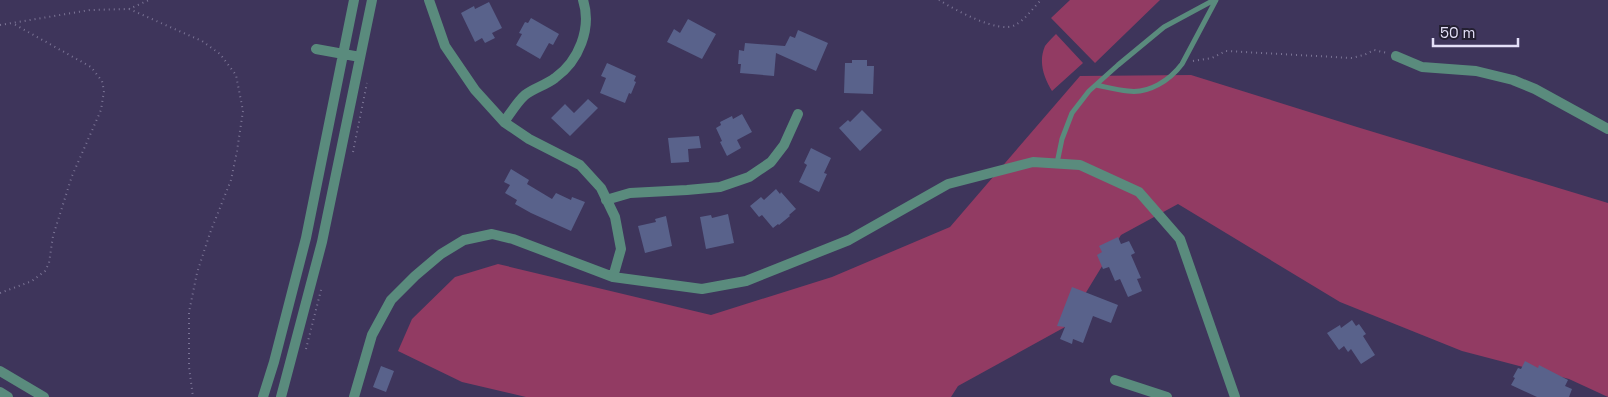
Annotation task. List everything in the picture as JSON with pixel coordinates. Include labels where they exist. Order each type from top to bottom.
[{"type":"street","points":[[263,397],[306,238],[354,0]]},
{"type":"street","points":[[281,397],[322,242],[372,0]]},
{"type":"street","points":[[429,0],[445,46],[475,90],[504,122],[529,139],[580,165],[601,188],[615,218],[621,249],[613,278]]},
{"type":"street","points":[[504,122],[525,95],[555,78],[569,66],[580,48],[586,30],[587,10],[583,0]]},
{"type":"street","points":[[316,49],[360,56]]},
{"type":"street","points":[[1396,56],[1422,67],[1476,72],[1513,80],[1535,89],[1608,129]]},
{"type":"street","points":[[606,200],[630,192],[720,187],[749,176],[771,162],[784,145],[798,114]]},
{"type":"street","points":[[354,397],[372,335],[391,300],[441,254],[464,240],[492,234],[513,238],[613,278],[702,289],[746,280],[849,240],[948,184],[1033,162],[1080,165],[1139,192],[1180,240],[1235,397]]},
{"type":"street","points":[[0,371],[44,397]]},
{"type":"street","points":[[1114,380],[1167,397]]},
{"type":"street","points":[[0,392],[8,397]]},
{"type":"lane","points":[[1096,85],[1129,92],[1144,90],[1163,82],[1176,72],[1182,64],[1215,0]]},
{"type":"lane","points":[[1057,164],[1062,139],[1072,114],[1096,85],[1164,27],[1215,0]]},
{"type":"path","points":[[0,24],[90,10],[129,9],[149,0]]},
{"type":"path","points":[[939,0],[950,7],[995,27],[1006,28],[1016,25],[1041,0]]},
{"type":"path","points":[[129,9],[202,41],[220,54],[236,76],[243,111],[231,180],[202,257],[189,312],[189,367],[193,397]]},
{"type":"path","points":[[0,293],[32,281],[45,271],[49,263],[56,228],[72,176],[102,110],[104,92],[102,81],[91,67],[12,23]]},
{"type":"path","points":[[1182,64],[1212,58],[1226,51],[1352,58],[1374,50],[1396,56]]},
{"type":"shaded area","points":[[1070,0],[1160,0],[1095,63],[1051,18]]},
{"type":"shaded area","points":[[1056,34],[1083,63],[1052,91],[1044,75],[1042,58],[1045,46]]},
{"type":"shaded area","points":[[1191,75],[1608,203],[1608,397],[1569,379],[1462,351],[1340,302],[1178,204],[1121,235],[1065,327],[958,386],[951,397],[526,397],[462,382],[398,351],[412,319],[455,277],[498,264],[711,315],[832,277],[950,227],[1080,76]]},
{"type":"building","points":[[489,2],[502,28],[492,33],[495,38],[485,43],[482,38],[475,42],[461,13],[474,6],[475,9]]},
{"type":"building","points":[[531,18],[559,34],[553,45],[549,43],[540,59],[516,45],[522,34],[519,33],[525,22],[528,23]]},
{"type":"building","points":[[688,19],[716,34],[702,59],[667,42],[674,29],[680,33]]},
{"type":"building","points":[[798,30],[828,43],[816,71],[776,53],[774,76],[740,73],[741,64],[738,64],[739,50],[744,51],[745,43],[785,46],[790,36],[795,38]]},
{"type":"building","points":[[852,60],[867,60],[867,66],[874,66],[873,94],[844,93],[845,63],[852,63]]},
{"type":"building","points":[[607,63],[636,76],[634,81],[636,82],[625,103],[600,93],[606,78],[601,76]]},
{"type":"building","points":[[588,99],[598,108],[570,136],[551,118],[565,104],[574,113]]},
{"type":"building","points":[[862,110],[882,130],[860,151],[839,128],[848,120],[850,122]]},
{"type":"building","points":[[742,114],[752,132],[737,140],[741,148],[727,156],[716,128],[721,125],[720,122],[732,116],[733,119]]},
{"type":"building","points":[[699,136],[701,148],[688,149],[689,162],[671,163],[668,138]]},
{"type":"building","points":[[811,148],[831,158],[824,173],[827,174],[819,192],[799,182],[807,165],[804,163]]},
{"type":"building","points":[[511,169],[529,180],[527,184],[552,199],[556,193],[571,200],[572,197],[585,202],[571,231],[515,204],[517,200],[505,193],[510,185],[504,182]]},
{"type":"building","points":[[776,189],[796,209],[790,216],[773,228],[762,215],[759,217],[750,206],[761,197],[764,200]]},
{"type":"building","points":[[728,214],[734,243],[706,249],[700,217],[711,215],[712,218]]},
{"type":"building","points":[[666,216],[672,246],[645,253],[638,226],[656,222],[655,219]]},
{"type":"building","points":[[1118,237],[1121,244],[1129,241],[1135,253],[1131,255],[1141,278],[1137,279],[1142,291],[1128,297],[1120,279],[1115,281],[1109,267],[1103,269],[1097,255],[1102,252],[1099,246]]},
{"type":"building","points":[[1072,287],[1118,305],[1111,323],[1093,316],[1083,343],[1073,339],[1072,344],[1060,339],[1065,327],[1057,326]]},
{"type":"building","points":[[1352,320],[1356,326],[1359,324],[1366,334],[1363,336],[1375,355],[1361,364],[1351,349],[1348,352],[1344,346],[1339,350],[1327,333],[1340,325],[1341,328]]},
{"type":"building","points":[[1525,361],[1538,368],[1539,365],[1568,380],[1565,386],[1572,389],[1569,397],[1537,397],[1511,385],[1518,368],[1521,369]]},
{"type":"building","points":[[381,366],[394,371],[386,392],[373,387]]}]
